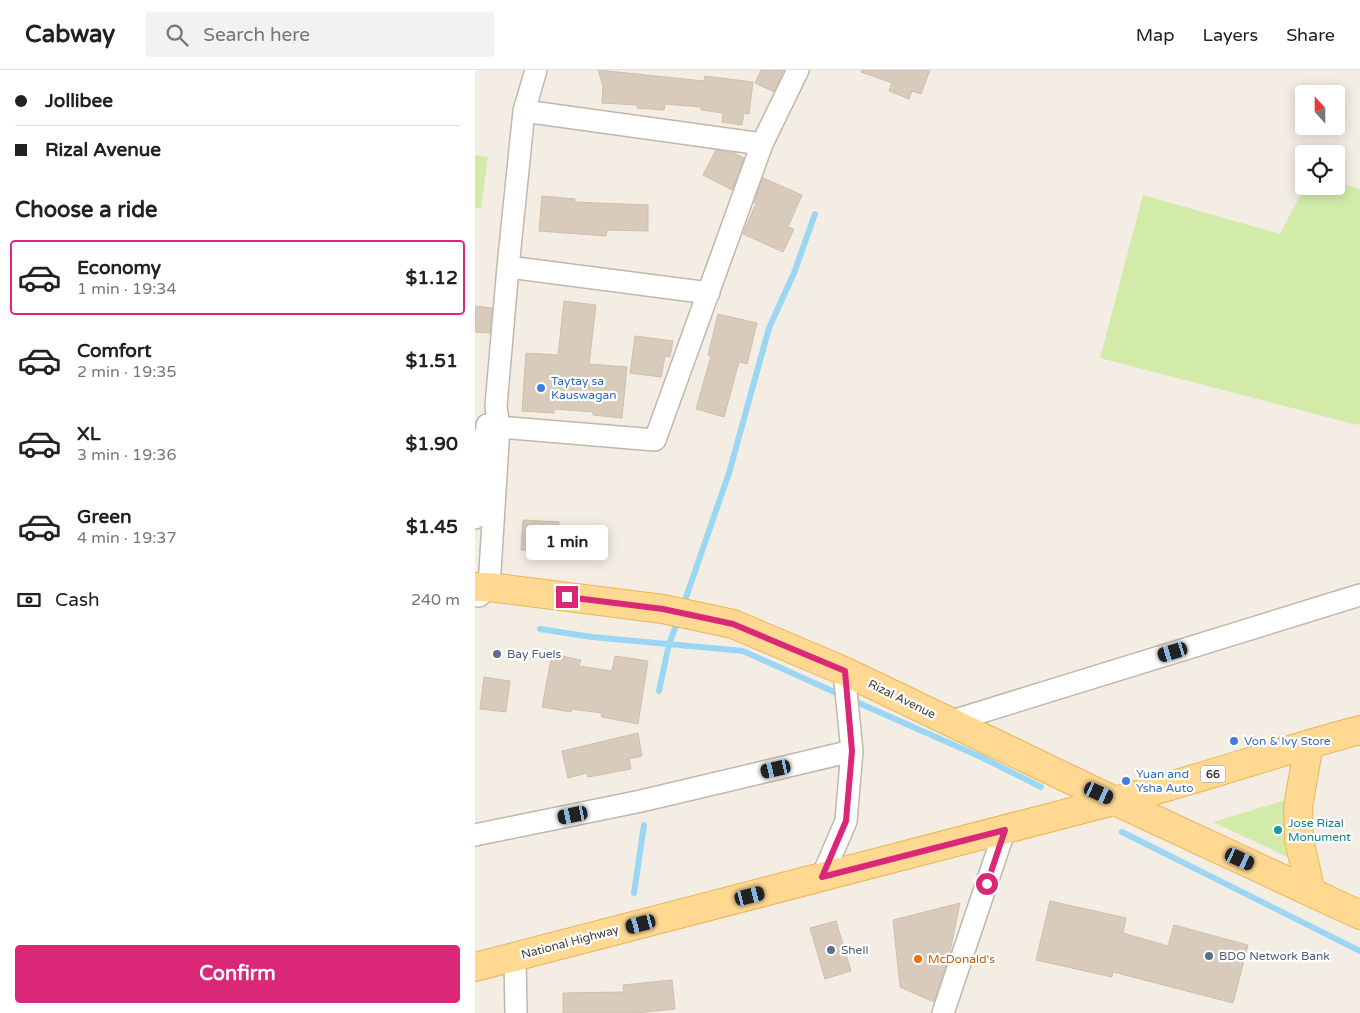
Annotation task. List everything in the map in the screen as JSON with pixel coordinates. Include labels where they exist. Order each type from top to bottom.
[{"type":"main road","name":"Rizal Avenue","points":[[480,591],[663,609],[733,624],[845,671],[1115,801],[1360,915]]},
{"type":"main road","name":"National Highway","points":[[475,967],[1115,801],[1360,730]]},
{"type":"main road","points":[[1309,744],[1298,807],[1299,840],[1311,892]]},
{"type":"street","points":[[475,518],[496,406],[524,111],[536,70]]},
{"type":"street","points":[[493,426],[655,440],[763,144],[798,70]]},
{"type":"street","points":[[524,111],[763,144]]},
{"type":"street","points":[[508,267],[709,293]]},
{"type":"street","points":[[480,591],[493,426]]},
{"type":"street","points":[[949,722],[1360,595]]},
{"type":"street","points":[[822,877],[846,821],[852,751],[845,671]]},
{"type":"street","points":[[475,835],[641,801],[852,751]]},
{"type":"street","points":[[943,1013],[1005,830]]},
{"type":"street","points":[[515,957],[516,1013]]},
{"type":"green space","points":[[475,155],[488,157],[481,209],[475,208]]},
{"type":"green space","points":[[1345,185],[1360,189],[1360,423],[1358,425],[1100,358],[1143,195],[1280,234],[1300,195],[1345,195]]},
{"type":"green space","points":[[1289,799],[1296,861],[1213,822]]},
{"type":"building","points":[[598,70],[704,81],[705,76],[753,82],[749,114],[744,113],[742,125],[722,122],[723,113],[701,110],[701,107],[665,104],[664,110],[637,108],[637,105],[602,103],[603,86]]},
{"type":"building","points":[[761,70],[784,70],[774,92],[755,83]]},
{"type":"building","points":[[862,70],[930,70],[921,94],[912,91],[909,99],[889,91],[892,83],[861,72]]},
{"type":"building","points":[[716,150],[734,153],[744,158],[732,190],[703,175]]},
{"type":"building","points":[[763,178],[802,195],[788,227],[794,229],[783,252],[743,234],[756,203],[754,202]]},
{"type":"building","points":[[542,196],[575,199],[574,202],[648,205],[648,231],[607,230],[606,236],[539,231]]},
{"type":"building","points":[[564,301],[596,305],[589,364],[627,367],[622,418],[593,415],[593,412],[554,409],[554,413],[522,411],[526,353],[558,355]]},
{"type":"building","points":[[475,306],[492,308],[490,333],[475,332]]},
{"type":"building","points":[[718,314],[757,323],[747,364],[739,362],[724,417],[696,409],[711,356],[708,355]]},
{"type":"building","points":[[635,336],[673,341],[670,357],[665,356],[661,377],[630,373]]},
{"type":"building","points":[[523,520],[559,522],[557,553],[521,550]]},
{"type":"building","points":[[552,654],[581,660],[579,666],[612,671],[615,656],[648,661],[638,724],[602,717],[601,713],[572,709],[571,712],[542,707]]},
{"type":"building","points":[[484,677],[510,681],[506,712],[480,709]]},
{"type":"building","points":[[638,733],[642,756],[629,759],[631,769],[588,777],[587,773],[568,778],[562,751]]},
{"type":"building","points":[[1050,901],[1126,918],[1123,933],[1168,946],[1174,925],[1248,945],[1233,1003],[1113,972],[1112,977],[1036,960]]},
{"type":"building","points":[[960,903],[950,952],[934,1002],[900,987],[893,920]]},
{"type":"building","name":"Shell","points":[[836,921],[851,971],[825,979],[810,928]]},
{"type":"building","points":[[672,980],[675,1009],[637,1013],[563,1013],[563,993],[624,992],[623,985]]},
{"type":"waterway","points":[[683,606],[729,473],[769,328],[794,273],[815,214]]},
{"type":"waterway","points":[[659,691],[669,644],[679,618]]},
{"type":"waterway","points":[[540,629],[592,637],[743,651],[843,696]]},
{"type":"waterway","points":[[852,700],[981,757],[1041,787]]},
{"type":"waterway","points":[[634,893],[644,825]]},
{"type":"waterway","points":[[1122,832],[1360,951]]},
{"type":"place","name":"Taytay sa Kauswagan","points":[[541,388]]},
{"type":"place","name":"Bay Fuels","points":[[497,654]]},
{"type":"place","name":"Von & Ivy Store","points":[[1234,741]]},
{"type":"place","name":"Yuan and Ysha Auto","points":[[1126,781]]},
{"type":"place","name":"Jose Rizal Monument","points":[[1278,830]]},
{"type":"place","name":"Shell","points":[[831,950]]},
{"type":"place","name":"BDO Network Bank","points":[[1209,956]]},
{"type":"place","name":"McDonald's","points":[[918,959]]},
{"type":"route","points":[[567,597],[663,609],[733,624],[845,671],[852,751],[846,821],[822,877],[1005,830],[987,884]]}]
